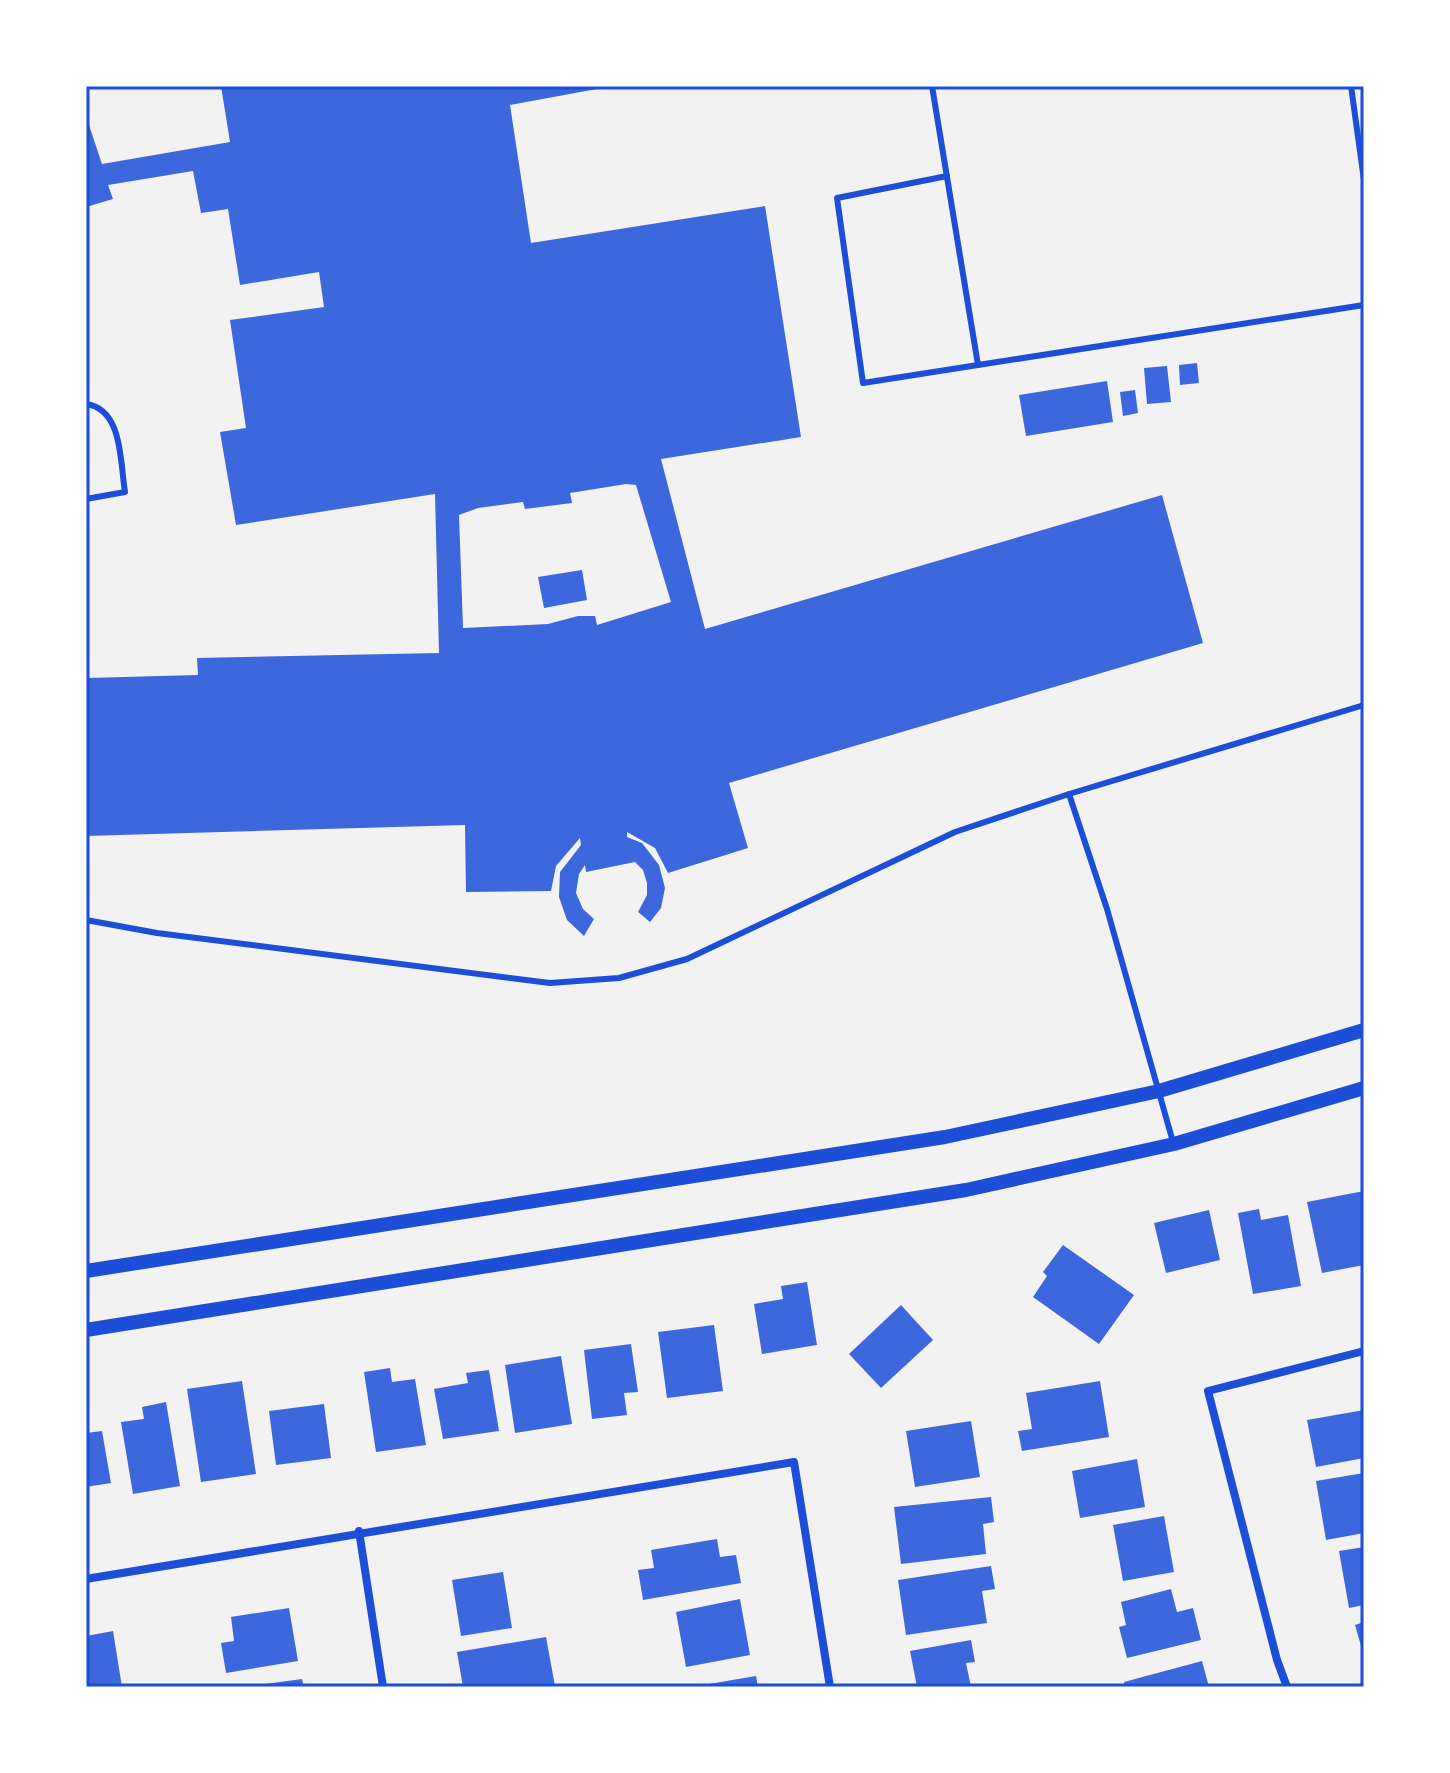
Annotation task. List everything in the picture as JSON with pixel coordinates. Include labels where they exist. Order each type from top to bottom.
[{"type":"street","points":[[86,1271],[945,1137],[1159,1091],[1364,1030]]},
{"type":"street","points":[[86,1330],[966,1190],[1174,1144],[1364,1088]]},
{"type":"street","points":[[1287,1687],[1273,1645],[1208,1391],[1364,1351]]},
{"type":"street","points":[[86,1579],[359,1531],[794,1462],[830,1687]]},
{"type":"street","points":[[359,1531],[383,1687]]},
{"type":"lane","points":[[932,86],[978,365]]},
{"type":"lane","points":[[1351,86],[1364,180]]},
{"type":"lane","points":[[947,176],[837,198],[863,383],[1364,305]]},
{"type":"lane","points":[[86,404],[100,406],[109,416],[125,492],[86,499]]},
{"type":"lane","points":[[86,920],[157,933],[550,983],[619,978],[687,959],[955,832],[1069,794],[1364,705]]},
{"type":"lane","points":[[1069,794],[1174,1144]]},
{"type":"building","points":[[221,86],[613,86],[510,105],[531,243],[765,206],[801,437],[661,459],[705,629],[1162,495],[1203,643],[729,783],[748,848],[668,873],[655,848],[627,832],[627,837],[642,843],[659,865],[665,888],[661,908],[650,922],[638,912],[647,895],[647,883],[643,870],[635,862],[586,872],[585,865],[579,874],[576,893],[583,909],[594,919],[584,936],[567,920],[559,897],[560,872],[581,845],[580,838],[556,866],[551,891],[466,892],[465,825],[86,836],[86,678],[198,675],[197,658],[439,653],[435,494],[236,525],[220,432],[246,428],[230,320],[324,307],[319,272],[240,285],[228,209],[201,213],[193,171],[108,185],[113,199],[86,207],[86,116],[102,164],[230,142]],"holes":[[[636,485],[671,602],[597,625],[595,616],[578,616],[548,624],[463,628],[459,515],[478,508],[523,502],[525,509],[572,503],[570,493]]]},
{"type":"building","points":[[1197,363],[1199,383],[1180,385],[1179,365]]},
{"type":"building","points":[[1167,366],[1171,402],[1147,404],[1144,368]]},
{"type":"building","points":[[1107,381],[1113,422],[1026,436],[1019,395]]},
{"type":"building","points":[[1135,390],[1138,413],[1123,416],[1120,392]]},
{"type":"building","points":[[582,570],[587,600],[544,608],[538,577]]},
{"type":"building","points":[[1364,1191],[1364,1265],[1322,1273],[1307,1202]]},
{"type":"building","points":[[1259,1209],[1261,1220],[1288,1215],[1301,1286],[1253,1294],[1238,1213]]},
{"type":"building","points":[[1209,1210],[1220,1260],[1166,1273],[1154,1223]]},
{"type":"building","points":[[1063,1245],[1134,1295],[1099,1344],[1033,1297],[1047,1276],[1043,1272]]},
{"type":"building","points":[[807,1282],[817,1345],[762,1354],[754,1304],[783,1299],[781,1286]]},
{"type":"building","points":[[901,1305],[933,1340],[881,1388],[849,1354]]},
{"type":"building","points":[[714,1325],[723,1391],[667,1398],[658,1332]]},
{"type":"building","points":[[631,1344],[638,1392],[624,1393],[627,1415],[592,1419],[584,1350]]},
{"type":"building","points":[[561,1356],[572,1424],[515,1433],[505,1365]]},
{"type":"building","points":[[390,1368],[392,1382],[415,1379],[426,1445],[376,1452],[364,1372]]},
{"type":"building","points":[[489,1370],[499,1431],[443,1439],[434,1389],[468,1383],[466,1373]]},
{"type":"building","points":[[242,1381],[256,1474],[201,1482],[187,1389]]},
{"type":"building","points":[[1100,1381],[1109,1437],[1022,1451],[1018,1431],[1032,1429],[1026,1393]]},
{"type":"building","points":[[166,1402],[180,1486],[133,1494],[121,1422],[144,1419],[142,1407]]},
{"type":"building","points":[[324,1404],[331,1458],[276,1465],[269,1411]]},
{"type":"building","points":[[1364,1410],[1364,1458],[1316,1467],[1307,1420]]},
{"type":"building","points":[[971,1421],[980,1477],[915,1487],[906,1431]]},
{"type":"building","points":[[102,1431],[111,1483],[86,1487],[86,1433]]},
{"type":"building","points":[[1137,1459],[1145,1507],[1080,1518],[1072,1471]]},
{"type":"building","points":[[1364,1473],[1364,1533],[1326,1540],[1316,1481]]},
{"type":"building","points":[[991,1497],[994,1522],[983,1524],[986,1554],[901,1564],[894,1507]]},
{"type":"building","points":[[1164,1516],[1174,1572],[1123,1581],[1113,1525]]},
{"type":"building","points":[[717,1539],[720,1557],[736,1555],[741,1583],[643,1600],[638,1570],[654,1568],[651,1550]]},
{"type":"building","points":[[1364,1547],[1364,1605],[1349,1608],[1339,1551]]},
{"type":"building","points":[[991,1566],[995,1589],[982,1591],[987,1623],[906,1635],[898,1580]]},
{"type":"building","points":[[503,1572],[512,1628],[461,1636],[452,1580]]},
{"type":"building","points":[[1171,1589],[1177,1612],[1193,1608],[1201,1640],[1127,1658],[1119,1627],[1126,1625],[1121,1602]]},
{"type":"building","points":[[740,1599],[750,1655],[686,1667],[676,1612]]},
{"type":"building","points":[[289,1608],[298,1661],[226,1673],[221,1643],[234,1641],[231,1617]]},
{"type":"building","points":[[1364,1622],[1364,1652],[1363,1653],[1355,1625]]},
{"type":"building","points":[[113,1631],[122,1687],[86,1687],[86,1636]]},
{"type":"building","points":[[546,1637],[555,1686],[463,1687],[457,1652]]},
{"type":"building","points":[[971,1640],[975,1662],[966,1663],[971,1687],[917,1687],[910,1651]]},
{"type":"building","points":[[1202,1661],[1209,1687],[1125,1687],[1124,1682]]},
{"type":"building","points":[[756,1676],[758,1687],[703,1687],[703,1685]]},
{"type":"building","points":[[302,1679],[304,1687],[258,1685]]}]
